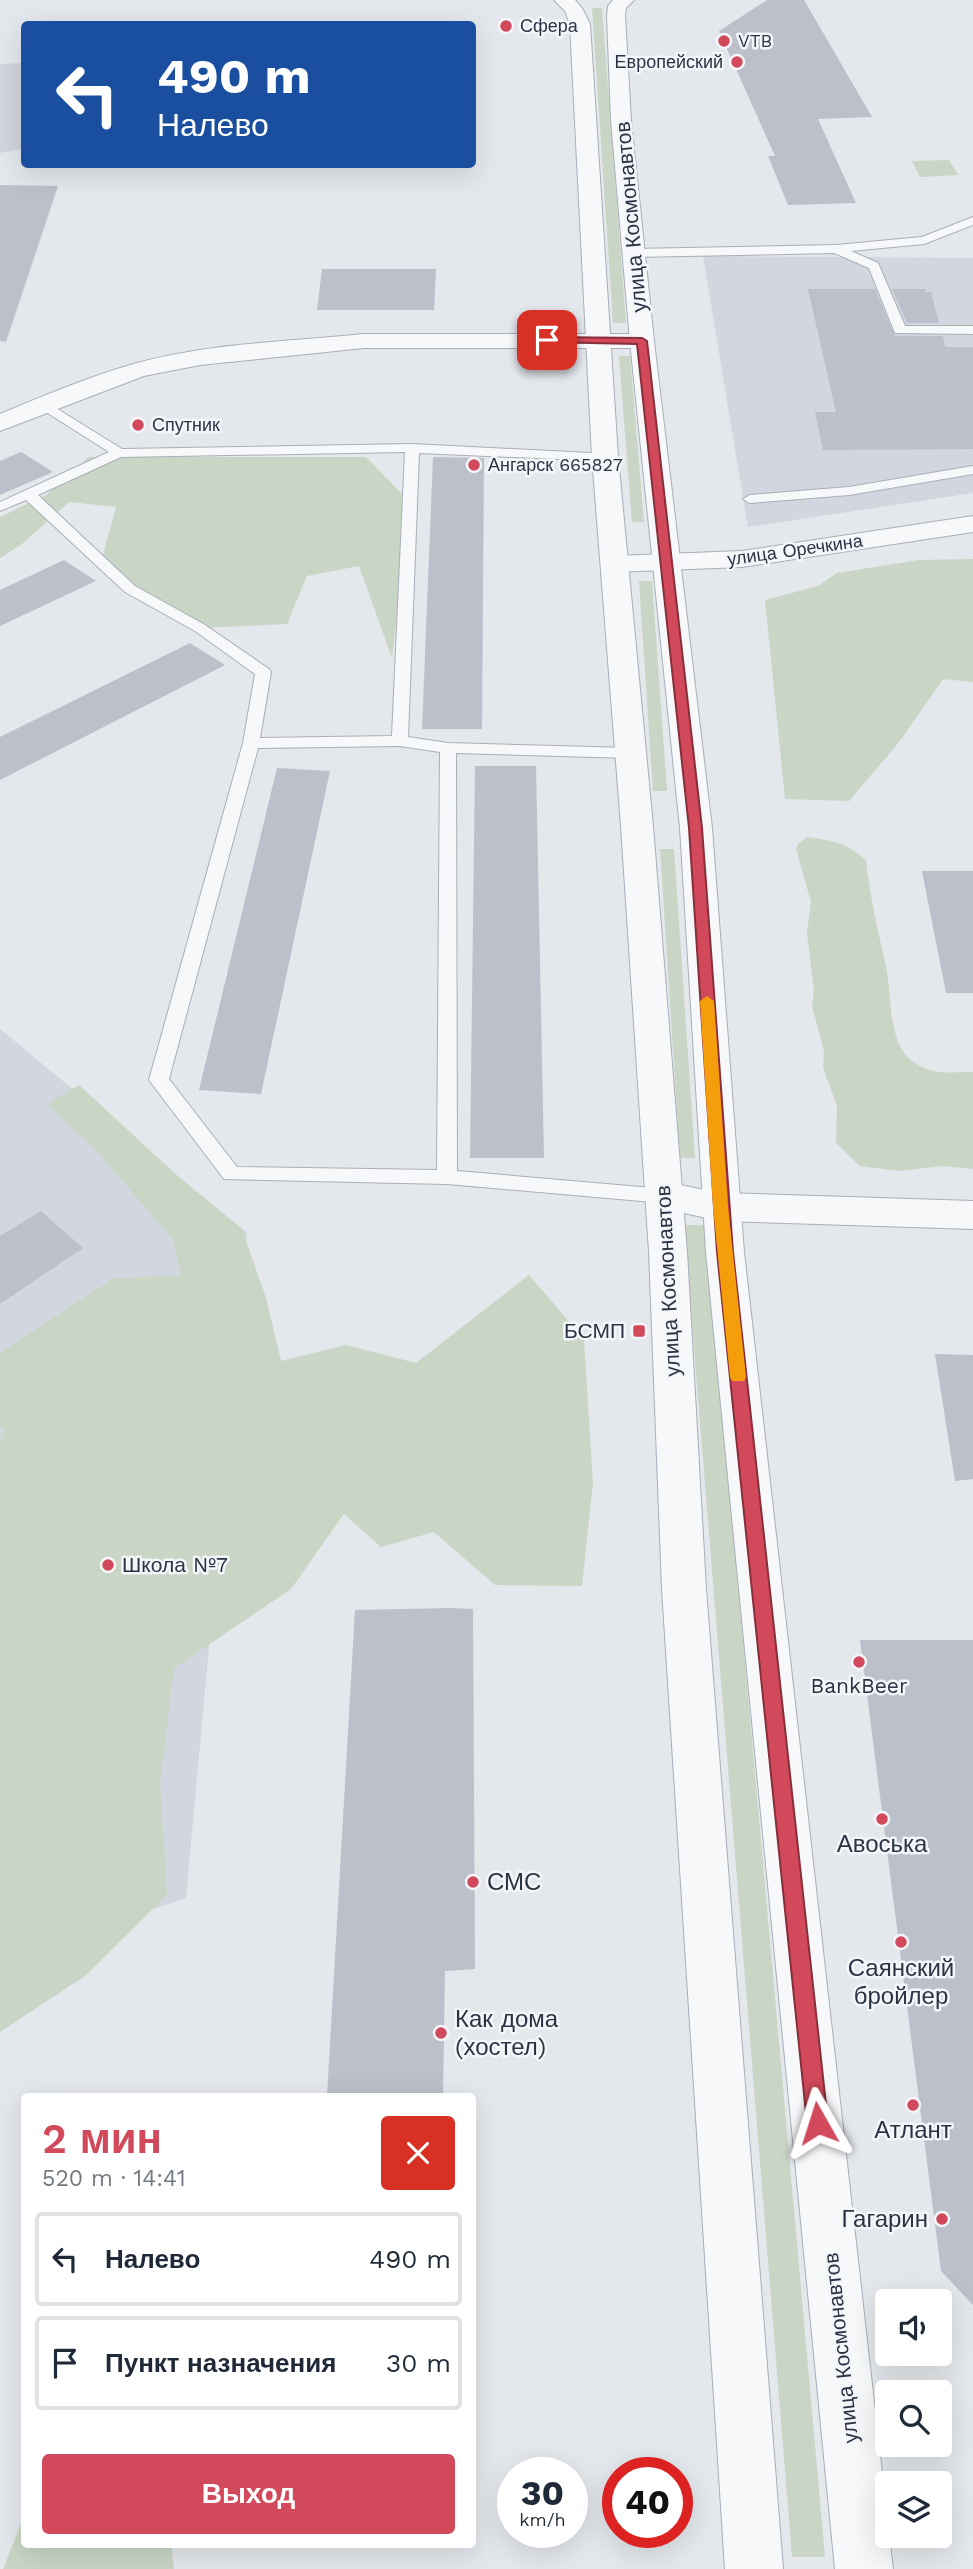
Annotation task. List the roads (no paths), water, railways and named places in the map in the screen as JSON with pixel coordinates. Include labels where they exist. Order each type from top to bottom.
[{"type":"street","name":"улица Космонавтов","points":[[563,0],[573,8],[580,24],[605,457],[664,1196],[685,1602],[754,2569]]},
{"type":"street","name":"улица Космонавтов","points":[[625,0],[617,6],[616,16],[634,253],[696,828],[721,1207],[864,2569]]},
{"type":"street","points":[[0,423],[43,404],[139,370],[200,358],[364,341],[642,341]]},
{"type":"street","name":"улица Оречкина","points":[[615,564],[742,559],[973,524]]},
{"type":"street","points":[[664,1196],[721,1207],[973,1215]]},
{"type":"lane","points":[[634,253],[836,250],[924,240],[973,221]]},
{"type":"lane","points":[[836,250],[874,266],[900,330],[973,330]]},
{"type":"lane","points":[[43,404],[119,453]]},
{"type":"lane","points":[[400,741],[412,448]]},
{"type":"lane","points":[[0,506],[119,453],[412,448],[605,457]]},
{"type":"lane","points":[[750,499],[849,491],[973,470]]},
{"type":"lane","points":[[28,494],[130,589],[200,628],[263,672],[251,743],[159,1080],[231,1174],[447,1177],[664,1196]]},
{"type":"lane","points":[[251,743],[400,741],[449,748],[630,753]]},
{"type":"lane","points":[[447,1177],[449,748]]},
{"type":"place","name":"Сфера","points":[[506,26]]},
{"type":"place","name":"VTB","points":[[724,41]]},
{"type":"place","name":"Европейский","points":[[737,62]]},
{"type":"place","name":"Спутник","points":[[138,425]]},
{"type":"place","name":"Ангарск 665827","points":[[474,465]]},
{"type":"place","name":"БСМП","points":[[639,1331]]},
{"type":"place","name":"Школа №7","points":[[108,1565]]},
{"type":"place","name":"BankBeer","points":[[859,1662]]},
{"type":"place","name":"Авоська","points":[[882,1819]]},
{"type":"place","name":"СМС","points":[[473,1882]]},
{"type":"place","name":"Саянский бройлер","points":[[901,1942]]},
{"type":"place","name":"Как дома (хостел)","points":[[441,2033]]},
{"type":"place","name":"Атлант","points":[[913,2105]]},
{"type":"place","name":"Гагарин","points":[[942,2219]]}]
